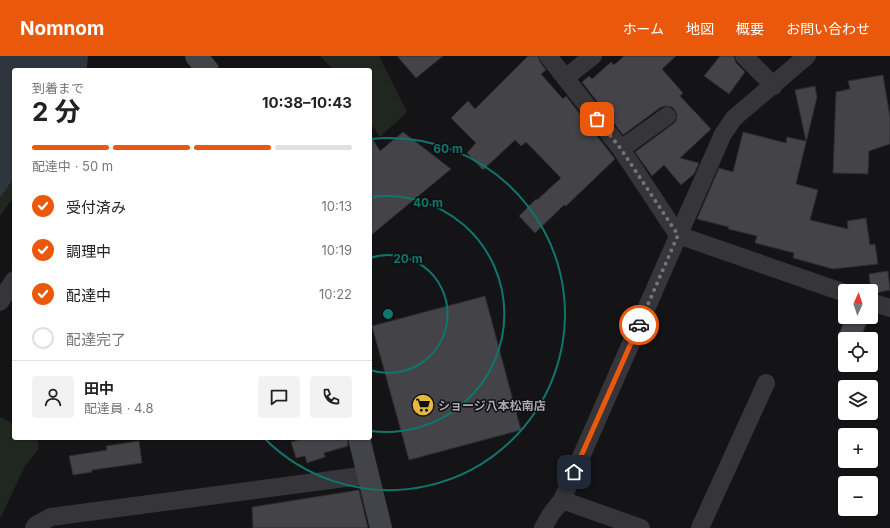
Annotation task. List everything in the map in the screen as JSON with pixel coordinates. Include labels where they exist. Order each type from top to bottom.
[{"type":"street","points":[[548,56],[621,149],[678,235],[838,290]]},
{"type":"street","points":[[565,78],[593,56]]},
{"type":"street","points":[[744,56],[774,86]]},
{"type":"street","points":[[543,528],[551,514],[562,500],[723,134],[734,118],[774,86],[807,56]]},
{"type":"street","points":[[621,149],[667,116]]},
{"type":"street","points":[[0,302],[12,283]]},
{"type":"street","points":[[878,304],[890,308]]},
{"type":"street","points":[[700,528],[766,383]]},
{"type":"street","points":[[359,440],[381,528]]},
{"type":"street","points":[[34,528],[36,525],[51,517],[368,475]]},
{"type":"street","points":[[562,500],[641,528]]},
{"type":"shaded area","points":[[0,56],[88,56],[86,68],[12,68],[12,181],[0,198]]},
{"type":"shaded area","points":[[320,56],[379,56],[407,112],[380,137],[372,125],[372,68],[331,68]]},
{"type":"shaded area","points":[[12,181],[12,199],[0,216],[0,198]]},
{"type":"shaded area","points":[[0,417],[12,423],[12,440],[37,440],[39,449],[25,466],[0,519]]},
{"type":"building","points":[[397,56],[443,56],[416,78]]},
{"type":"building","points":[[528,56],[538,56],[540,62],[546,70],[541,74],[563,99],[566,96],[615,159],[566,206],[564,205],[535,233],[519,216],[536,199],[537,200],[561,178],[526,142],[521,146],[515,140],[483,170],[467,153],[476,143],[451,118],[468,101],[475,109]]},
{"type":"building","points":[[624,56],[676,56],[662,69],[683,93],[680,96],[711,129],[680,158],[699,163],[694,174],[681,185],[664,165],[652,176],[635,152],[676,121],[677,115],[675,110],[672,107],[661,107],[623,135],[582,82],[589,76],[592,79],[611,62],[614,65]]},
{"type":"building","points":[[720,56],[734,56],[736,63],[745,72],[729,94],[704,76]]},
{"type":"building","points":[[883,75],[890,117],[890,144],[869,151],[868,174],[833,173],[836,92],[850,89],[848,81]]},
{"type":"building","points":[[815,86],[817,97],[796,184],[818,190],[810,220],[848,229],[847,221],[866,218],[870,245],[875,244],[878,264],[833,269],[793,258],[794,253],[755,243],[757,236],[697,219],[719,168],[733,172],[743,132],[786,143],[787,137],[806,141],[795,90]]},
{"type":"building","points":[[403,132],[451,169],[372,234],[372,138],[380,151]]},
{"type":"building","points":[[888,271],[890,290],[878,293],[878,284],[870,284],[869,274]]},
{"type":"building","points":[[485,296],[521,430],[409,460],[372,326]]},
{"type":"building","points":[[843,324],[866,324],[863,332],[840,332]]},
{"type":"building","points":[[298,440],[347,440],[348,446],[324,453],[325,457],[307,463],[305,456],[296,458],[291,442]]},
{"type":"building","points":[[139,441],[142,463],[92,470],[92,472],[73,475],[69,456],[107,450],[106,446]]},
{"type":"building","points":[[359,490],[368,528],[253,528],[252,507]]},
{"type":"way so far","points":[[597,119],[621,149],[678,235],[639,325]]},
{"type":"place","name":"ショージ八本松南店","points":[[423,405]]},
{"type":"route","points":[[574,472],[639,325]]}]
